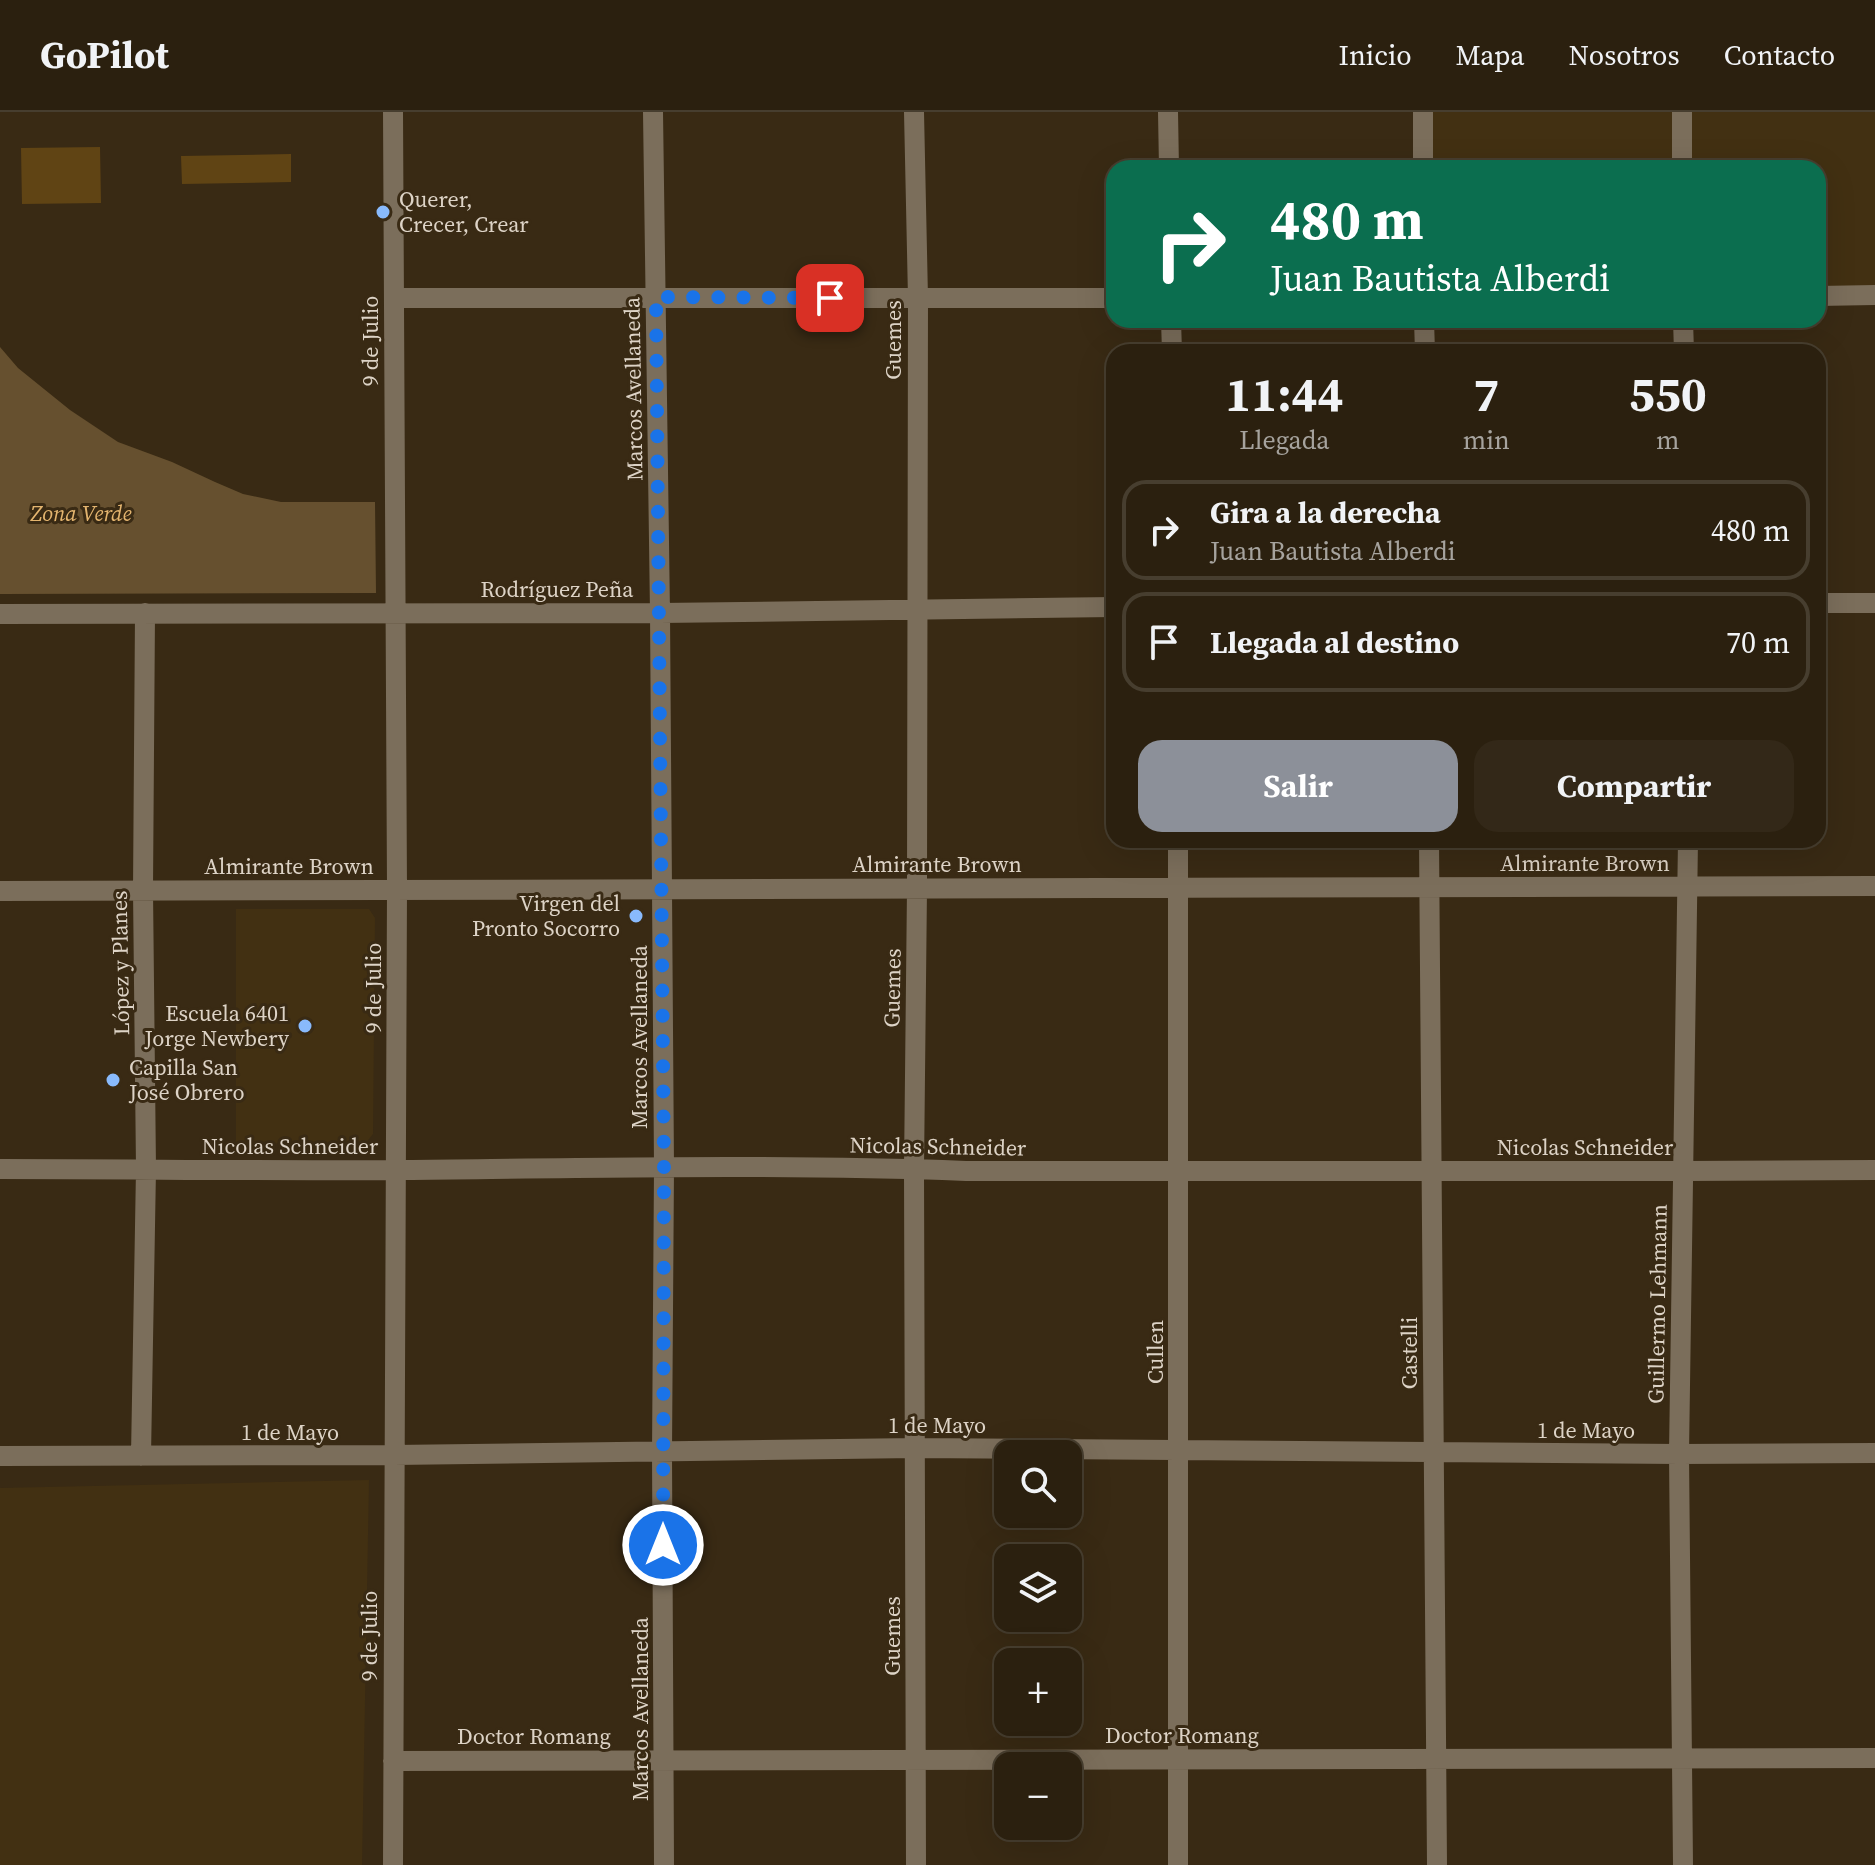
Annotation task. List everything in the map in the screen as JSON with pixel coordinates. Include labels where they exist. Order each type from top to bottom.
[{"type":"street","name":"9 de Julio","points":[[393,112],[397,889],[393,1865]]},
{"type":"street","name":"Marcos Avellaneda","points":[[653,112],[664,1168],[664,1865]]},
{"type":"street","name":"Guemes","points":[[914,112],[918,298],[914,1169],[916,1865]]},
{"type":"street","points":[[1168,112],[1169,160]]},
{"type":"street","points":[[1423,112],[1423,160]]},
{"type":"street","points":[[1682,112],[1682,160]]},
{"type":"street","points":[[1826,296],[1875,295]]},
{"type":"street","points":[[394,298],[1106,298]]},
{"type":"street","points":[[1826,603],[1875,603]]},
{"type":"street","name":"Rodríguez Peña","points":[[0,614],[660,613],[1106,607]]},
{"type":"street","name":"López y Planes","points":[[141,1456],[146,1169],[143,890],[145,613]]},
{"type":"street","name":"Cullen","points":[[1178,848],[1178,1865]]},
{"type":"street","name":"Castelli","points":[[1429,848],[1437,1865]]},
{"type":"street","name":"Guillermo Lehmann","points":[[1683,1865],[1679,1454],[1688,848]]},
{"type":"street","name":"Almirante Brown","points":[[0,891],[1875,886]]},
{"type":"street","name":"Nicolas Schneider","points":[[0,1169],[1875,1170]]},
{"type":"street","name":"1 de Mayo","points":[[0,1456],[662,1453],[916,1448],[1875,1453]]},
{"type":"street","name":"Doctor Romang","points":[[393,1761],[1875,1758]]},
{"type":"shaded area","points":[[1423,112],[1875,112],[1875,295],[1826,295],[1826,160],[1423,160]]},
{"type":"shaded area","name":"Escuela 6401 Jorge Newbery","points":[[236,909],[369,909],[375,918],[373,1134],[365,1144],[236,1143]]},
{"type":"shaded area","points":[[369,1480],[362,1865],[0,1865],[0,1488]]},
{"type":"green space","name":"Zona Verde","points":[[0,347],[18,368],[70,410],[118,442],[243,494],[281,502],[375,502],[376,593],[0,594]]},
{"type":"building","points":[[100,147],[101,203],[22,204],[21,148]]},
{"type":"building","points":[[291,154],[291,182],[182,184],[181,156]]},
{"type":"place","name":"Querer, Crecer, Crear","points":[[383,212]]},
{"type":"place","name":"Virgen del Pronto Socorro","points":[[636,916]]},
{"type":"place","name":"Escuela 6401 Jorge Newbery","points":[[305,1026]]},
{"type":"place","name":"Capilla San José Obrero","points":[[113,1080]]},
{"type":"route","points":[[663,1545],[664,1168],[656,297],[830,298]]}]
